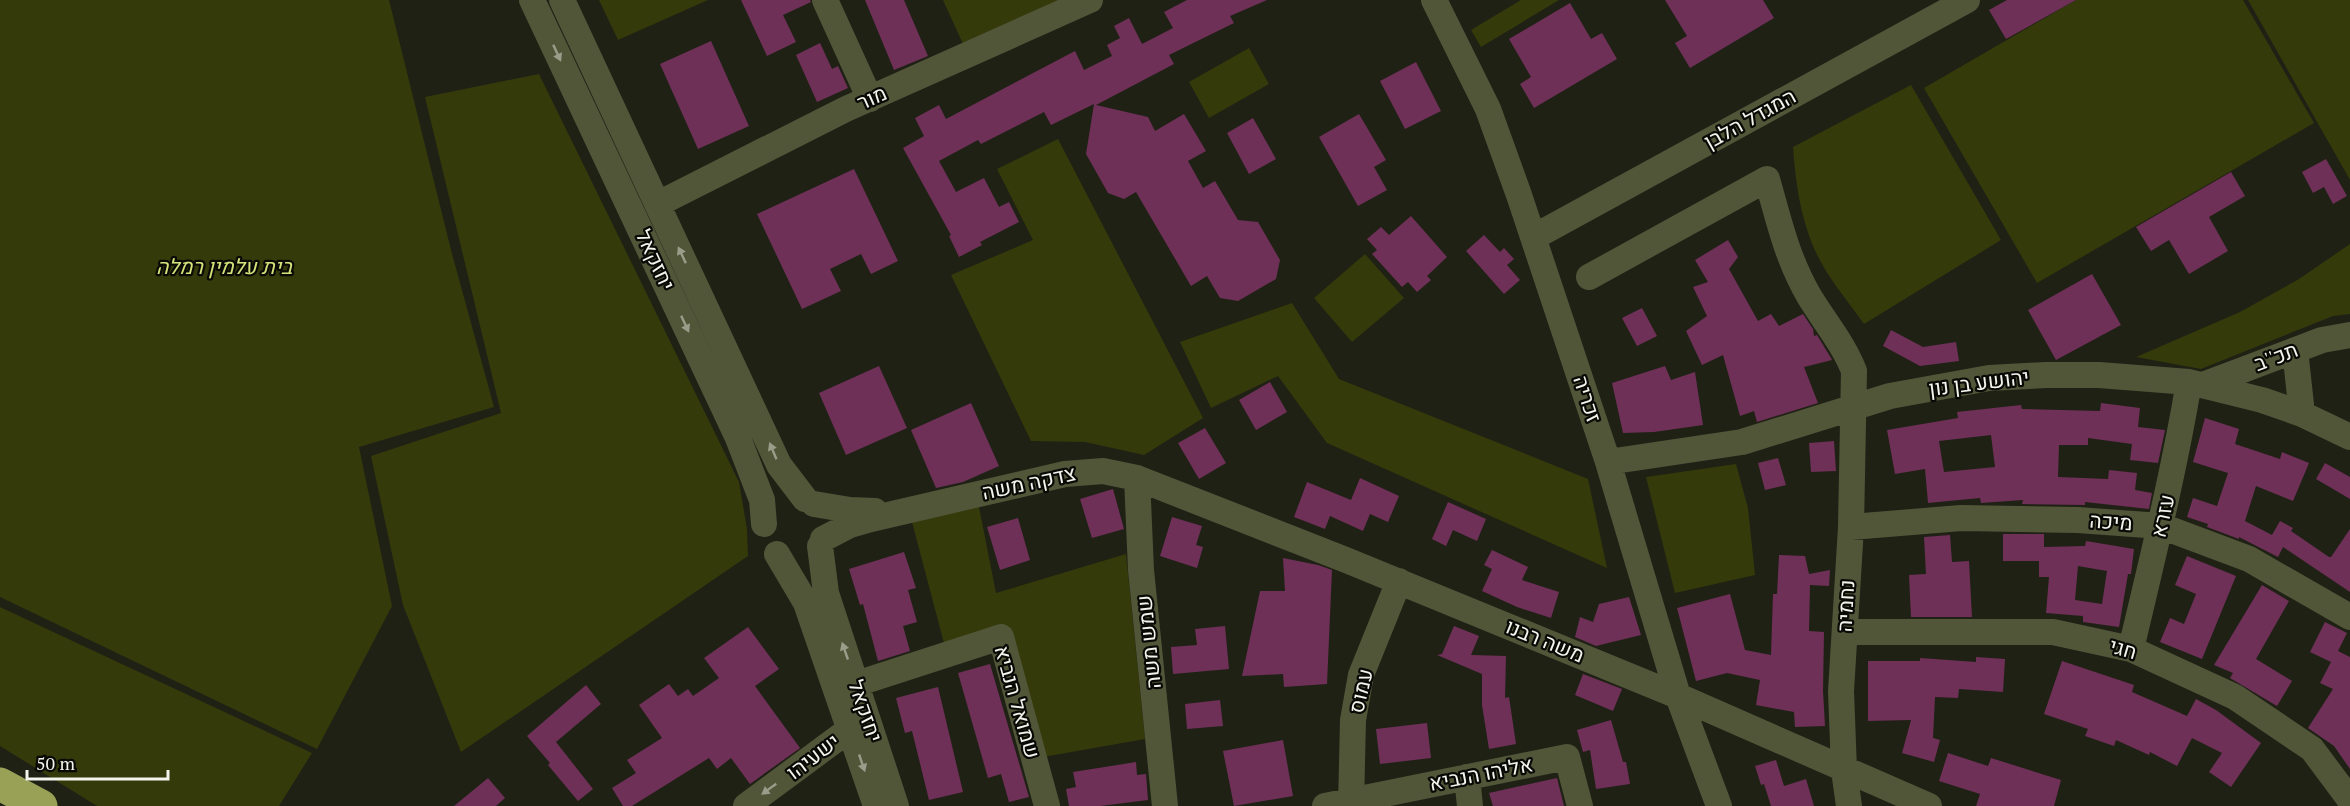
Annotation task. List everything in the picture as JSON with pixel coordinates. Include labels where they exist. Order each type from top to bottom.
[{"type":"highway","points":[[0,784],[41,806]]},
{"type":"street","name":"יחזקאל","points":[[532,0],[738,438],[762,500],[764,524]]},
{"type":"street","name":"יחזקאל","points":[[562,0],[779,465],[810,502]]},
{"type":"street","points":[[825,0],[870,99]]},
{"type":"street","name":"מור","points":[[658,204],[870,99],[1090,0]]},
{"type":"street","name":"זכריה","points":[[1434,0],[1488,109],[1534,237],[1608,462],[1678,696],[1719,806]]},
{"type":"street","name":"המגדל הלבן","points":[[1534,237],[1966,0]]},
{"type":"street","name":"נחמיה","points":[[1589,277],[1767,179],[1788,255],[1809,296],[1847,353],[1854,370],[1851,527],[1841,692],[1844,770],[1849,806]]},
{"type":"street","name":"תכ''ב","points":[[2196,384],[2322,340],[2350,335]]},
{"type":"street","points":[[2295,350],[2302,414]]},
{"type":"street","name":"יהושע בן נון","points":[[1608,462],[1742,441],[1890,396],[1989,378],[2099,375],[2196,384],[2262,400],[2302,414],[2350,437]]},
{"type":"street","name":"עזרא","points":[[2130,649],[2180,440],[2196,384]]},
{"type":"street","name":"צדקה משה","points":[[822,542],[850,525],[1065,474],[1104,471],[1147,483]]},
{"type":"street","name":"משה רבנו","points":[[1147,483],[1399,581],[1678,696],[1929,806]]},
{"type":"street","name":"שמש משה","points":[[1147,483],[1141,570],[1165,806]]},
{"type":"street","points":[[796,497],[810,502],[825,521],[822,542],[814,553],[796,559],[777,554],[766,541],[764,524],[771,508],[778,501],[796,497]]},
{"type":"street","name":"צדקה משה","points":[[810,502],[850,510],[899,512]]},
{"type":"street","name":"מיכה","points":[[1851,527],[1961,519],[2078,520],[2161,526],[2249,560],[2350,617]]},
{"type":"street","name":"יחזקאל","points":[[822,542],[826,593],[896,806]]},
{"type":"street","name":"יחזקאל","points":[[777,554],[806,603],[876,806]]},
{"type":"street","name":"עמוס","points":[[1351,803],[1353,720],[1362,675],[1399,581]]},
{"type":"street","name":"חגי","points":[[1845,632],[2053,632],[2130,649],[2235,697],[2312,749],[2350,800]]},
{"type":"street","name":"שמואל הנביא","points":[[856,684],[1001,637],[1046,806]]},
{"type":"street","name":"ישעיהו","points":[[746,806],[850,729]]},
{"type":"street","name":"אליהו הנביא","points":[[1325,806],[1351,803],[1568,757],[1580,806]]},
{"type":"street","points":[[1467,777],[1470,806]]},
{"type":"green space","name":"בית עלמין רמלה","points":[[0,0],[389,0],[451,250],[494,407],[359,447],[392,606],[317,749],[0,597]]},
{"type":"green space","points":[[599,0],[708,0],[618,40]]},
{"type":"green space","points":[[943,0],[1060,0],[963,44]]},
{"type":"green space","points":[[1521,0],[1559,0],[1481,47],[1471,30]]},
{"type":"green space","points":[[2076,0],[2243,0],[2314,123],[2037,283],[1924,88]]},
{"type":"green space","points":[[2248,0],[2350,0],[2350,180]]},
{"type":"green space","points":[[1249,48],[1269,84],[1209,118],[1189,82]]},
{"type":"green space","points":[[539,74],[739,482],[747,529],[748,556],[461,752],[403,605],[371,456],[501,413],[425,97]]},
{"type":"green space","points":[[1911,85],[2001,240],[1864,324],[1818,257],[1802,211],[1793,147]]},
{"type":"green space","points":[[1058,139],[1203,418],[1144,455],[1085,442],[1031,441],[951,275],[1033,240],[997,169]]},
{"type":"green space","points":[[2350,244],[2350,314],[2333,316],[2201,369],[2136,357],[2240,312],[2299,279]]},
{"type":"green space","points":[[1365,254],[1404,298],[1352,342],[1314,298]]},
{"type":"green space","points":[[1292,303],[1339,379],[1588,479],[1607,568],[1327,443],[1278,376],[1211,408],[1180,342]]},
{"type":"green space","points":[[1736,464],[1748,508],[1755,575],[1675,593],[1646,477]]},
{"type":"green space","points":[[979,507],[996,593],[1126,554],[1145,739],[1043,757],[1008,627],[945,647],[912,522]]},
{"type":"green space","points":[[0,607],[312,753],[279,806],[97,806],[0,746]]},
{"type":"building","points":[[741,0],[810,0],[811,2],[783,15],[796,42],[767,56]]},
{"type":"building","points":[[865,0],[904,0],[928,56],[894,70]]},
{"type":"building","points":[[1187,0],[1267,0],[1230,16],[1234,23],[1169,55],[1174,64],[1096,105],[1148,117],[1155,131],[1184,114],[1206,151],[1188,161],[1203,188],[1215,181],[1238,220],[1258,222],[1280,260],[1276,279],[1238,301],[1220,298],[1207,276],[1191,286],[1136,192],[1124,199],[1108,193],[1086,154],[1094,104],[1051,125],[1044,112],[981,144],[978,140],[939,161],[956,192],[984,178],[999,207],[1009,202],[1019,222],[980,242],[982,245],[959,257],[949,236],[951,235],[903,148],[924,136],[915,118],[939,105],[946,119],[1075,51],[1084,70],[1112,56],[1107,45],[1120,38],[1114,26],[1129,18],[1142,44],[1173,28],[1164,12]]},
{"type":"building","points":[[1665,0],[1763,0],[1774,18],[1690,68],[1675,43],[1687,36]]},
{"type":"building","points":[[2007,0],[2076,0],[2006,39],[1989,10]]},
{"type":"building","points":[[1570,3],[1591,39],[1602,33],[1617,59],[1534,108],[1520,84],[1531,77],[1509,39]]},
{"type":"building","points":[[711,41],[749,126],[698,149],[660,64]]},
{"type":"building","points":[[820,43],[832,69],[838,66],[848,88],[817,102],[796,55]]},
{"type":"building","points":[[1416,62],[1441,111],[1405,129],[1380,81]]},
{"type":"building","points":[[1359,114],[1386,160],[1374,167],[1387,190],[1358,206],[1319,137]]},
{"type":"building","points":[[1253,118],[1276,159],[1249,174],[1227,133]]},
{"type":"building","points":[[2326,159],[2347,196],[2333,204],[2324,187],[2313,193],[2302,172]]},
{"type":"building","points":[[854,169],[898,261],[871,274],[861,254],[830,269],[841,291],[802,309],[757,214]]},
{"type":"building","points":[[2231,172],[2245,196],[2209,217],[2228,251],[2189,274],[2169,240],[2151,251],[2136,227]]},
{"type":"building","points":[[1411,216],[1447,257],[1427,276],[1431,280],[1417,292],[1408,282],[1402,287],[1372,254],[1377,250],[1367,239],[1381,227],[1389,235]]},
{"type":"building","points":[[1484,235],[1500,252],[1504,248],[1514,259],[1507,265],[1520,280],[1504,294],[1466,251]]},
{"type":"building","points":[[1728,240],[1738,257],[1729,269],[1758,321],[1771,314],[1779,326],[1803,314],[1813,329],[1814,336],[1817,335],[1831,358],[1832,360],[1804,367],[1818,403],[1757,422],[1754,411],[1740,416],[1723,355],[1702,365],[1686,331],[1707,316],[1693,287],[1708,282],[1695,260]]},
{"type":"building","points":[[2092,274],[2121,325],[2056,360],[2028,310]]},
{"type":"building","points":[[1642,308],[1657,336],[1637,346],[1622,318]]},
{"type":"building","points":[[1891,330],[1923,347],[1956,342],[1959,361],[1920,366],[1883,346]]},
{"type":"building","points":[[879,366],[907,428],[846,455],[819,393]]},
{"type":"building","points":[[1665,366],[1671,380],[1695,372],[1703,425],[1654,432],[1623,433],[1612,383]]},
{"type":"building","points":[[1270,382],[1287,412],[1256,430],[1239,400]]},
{"type":"building","points":[[971,403],[999,466],[963,482],[936,488],[911,430]]},
{"type":"building","points":[[2101,403],[2140,408],[2138,427],[2165,430],[2158,463],[2130,460],[2132,444],[2088,438],[2088,445],[2059,445],[2058,477],[2108,479],[2109,470],[2137,473],[2135,490],[2152,493],[2149,509],[2085,502],[2085,505],[2022,504],[2023,500],[1981,503],[1980,498],[1928,503],[1925,469],[1895,474],[1887,430],[1958,418],[1957,412],[2021,405],[2022,409],[2100,411]],"holes":[[[1991,435],[1995,467],[1944,472],[1939,441]]]},
{"type":"building","points":[[2205,418],[2239,429],[2235,444],[2280,459],[2282,452],[2309,463],[2293,501],[2256,486],[2245,521],[2272,535],[2280,521],[2293,528],[2291,531],[2329,557],[2350,529],[2350,592],[2283,547],[2278,557],[2239,537],[2239,539],[2207,527],[2208,524],[2187,517],[2193,498],[2217,506],[2228,473],[2193,462]]},
{"type":"building","points":[[1205,428],[1226,463],[1199,479],[1178,443]]},
{"type":"building","points":[[1834,441],[1836,471],[1811,472],[1809,443]]},
{"type":"building","points":[[1778,458],[1786,485],[1765,490],[1758,463]]},
{"type":"building","points":[[2325,463],[2350,477],[2350,499],[2316,479]]},
{"type":"building","points":[[1360,478],[1399,496],[1388,522],[1370,514],[1363,531],[1330,516],[1325,529],[1294,517],[1307,482],[1351,500]]},
{"type":"building","points":[[1113,489],[1124,529],[1092,538],[1080,499]]},
{"type":"building","points":[[1448,502],[1486,519],[1477,541],[1453,530],[1446,546],[1432,539]]},
{"type":"building","points":[[1172,517],[1202,526],[1196,545],[1203,547],[1197,568],[1160,556]]},
{"type":"building","points":[[1018,518],[1030,560],[1000,570],[987,527]]},
{"type":"building","points":[[2003,534],[2044,534],[2044,547],[2085,546],[2086,541],[2134,549],[2119,627],[2083,622],[2083,616],[2046,613],[2049,577],[2039,577],[2039,561],[2003,561]],"holes":[[[2078,566],[2107,571],[2102,604],[2075,600]]]},
{"type":"building","points":[[1950,535],[1952,562],[1969,561],[1972,617],[1911,617],[1909,575],[1926,574],[1924,537]]},
{"type":"building","points":[[1492,550],[1528,567],[1522,580],[1559,592],[1551,618],[1517,607],[1482,591],[1492,569],[1484,565]]},
{"type":"building","points":[[904,552],[916,588],[908,590],[917,622],[903,626],[910,651],[878,661],[863,604],[860,605],[849,569]]},
{"type":"building","points":[[1779,555],[1805,556],[1809,574],[1830,570],[1829,586],[1810,585],[1809,631],[1824,632],[1825,726],[1795,727],[1794,712],[1756,705],[1760,680],[1727,673],[1696,681],[1677,608],[1730,594],[1745,650],[1771,655],[1773,594],[1777,594]]},
{"type":"building","points":[[2187,556],[2236,576],[2202,659],[2160,642],[2170,618],[2184,624],[2196,594],[2175,585]]},
{"type":"building","points":[[1283,558],[1332,570],[1327,684],[1284,687],[1283,674],[1242,676],[1260,591],[1285,591]]},
{"type":"building","points":[[2262,585],[2289,601],[2256,659],[2292,681],[2277,706],[2230,678],[2233,673],[2214,665]]},
{"type":"building","points":[[1629,597],[1641,635],[1596,646],[1575,637],[1580,617],[1593,622],[1599,604]]},
{"type":"building","points":[[2325,622],[2347,633],[2338,651],[2350,657],[2350,769],[2334,746],[2308,728],[2333,689],[2320,683],[2331,662],[2310,652]]},
{"type":"building","points":[[1225,626],[1229,669],[1173,674],[1171,647],[1197,645],[1195,629]]},
{"type":"building","points":[[1454,626],[1479,636],[1471,655],[1506,656],[1505,698],[1509,697],[1516,744],[1489,749],[1482,705],[1482,674],[1437,655],[1442,654]]},
{"type":"building","points":[[748,627],[779,669],[755,686],[800,748],[750,784],[731,758],[717,769],[709,758],[632,806],[623,806],[612,788],[636,773],[627,760],[662,738],[639,705],[669,684],[678,696],[688,689],[693,696],[719,678],[704,658]]},
{"type":"building","points":[[1976,657],[2005,659],[2003,692],[1959,689],[1958,698],[1935,697],[1933,738],[1940,740],[1934,762],[1902,753],[1911,720],[1868,721],[1868,661],[1920,661],[1920,658],[1976,662]]},
{"type":"building","points":[[2062,661],[2134,685],[2132,692],[2187,716],[2196,699],[2216,710],[2261,743],[2231,787],[2209,772],[2222,753],[2192,738],[2177,766],[2150,752],[2149,755],[2116,740],[2114,746],[2085,736],[2088,729],[2044,714]]},
{"type":"building","points":[[990,664],[1029,797],[1009,802],[1001,774],[988,778],[958,673]]},
{"type":"building","points":[[1583,674],[1622,689],[1613,711],[1575,695]]},
{"type":"building","points":[[586,685],[601,704],[556,742],[593,789],[578,801],[527,736]]},
{"type":"building","points":[[938,687],[963,792],[929,800],[912,731],[905,733],[896,698]]},
{"type":"building","points":[[1220,700],[1223,726],[1187,729],[1185,704]]},
{"type":"building","points":[[1611,720],[1623,762],[1626,762],[1630,784],[1596,789],[1590,750],[1583,752],[1577,730]]},
{"type":"building","points":[[1427,723],[1431,758],[1380,764],[1376,729]]},
{"type":"building","points":[[1283,740],[1293,796],[1234,806],[1223,751]]},
{"type":"building","points":[[1948,753],[1988,766],[1991,758],[2061,780],[2054,806],[1976,806],[1980,794],[1939,781]]},
{"type":"building","points":[[1776,760],[1784,786],[1806,779],[1814,806],[1771,806],[1755,766]]},
{"type":"building","points":[[1136,762],[1137,775],[1146,774],[1148,800],[1100,806],[1069,806],[1066,789],[1076,787],[1073,772]]},
{"type":"building","points":[[488,778],[505,798],[496,806],[454,806]]},
{"type":"building","points":[[1557,778],[1564,806],[1493,806],[1489,793]]}]
